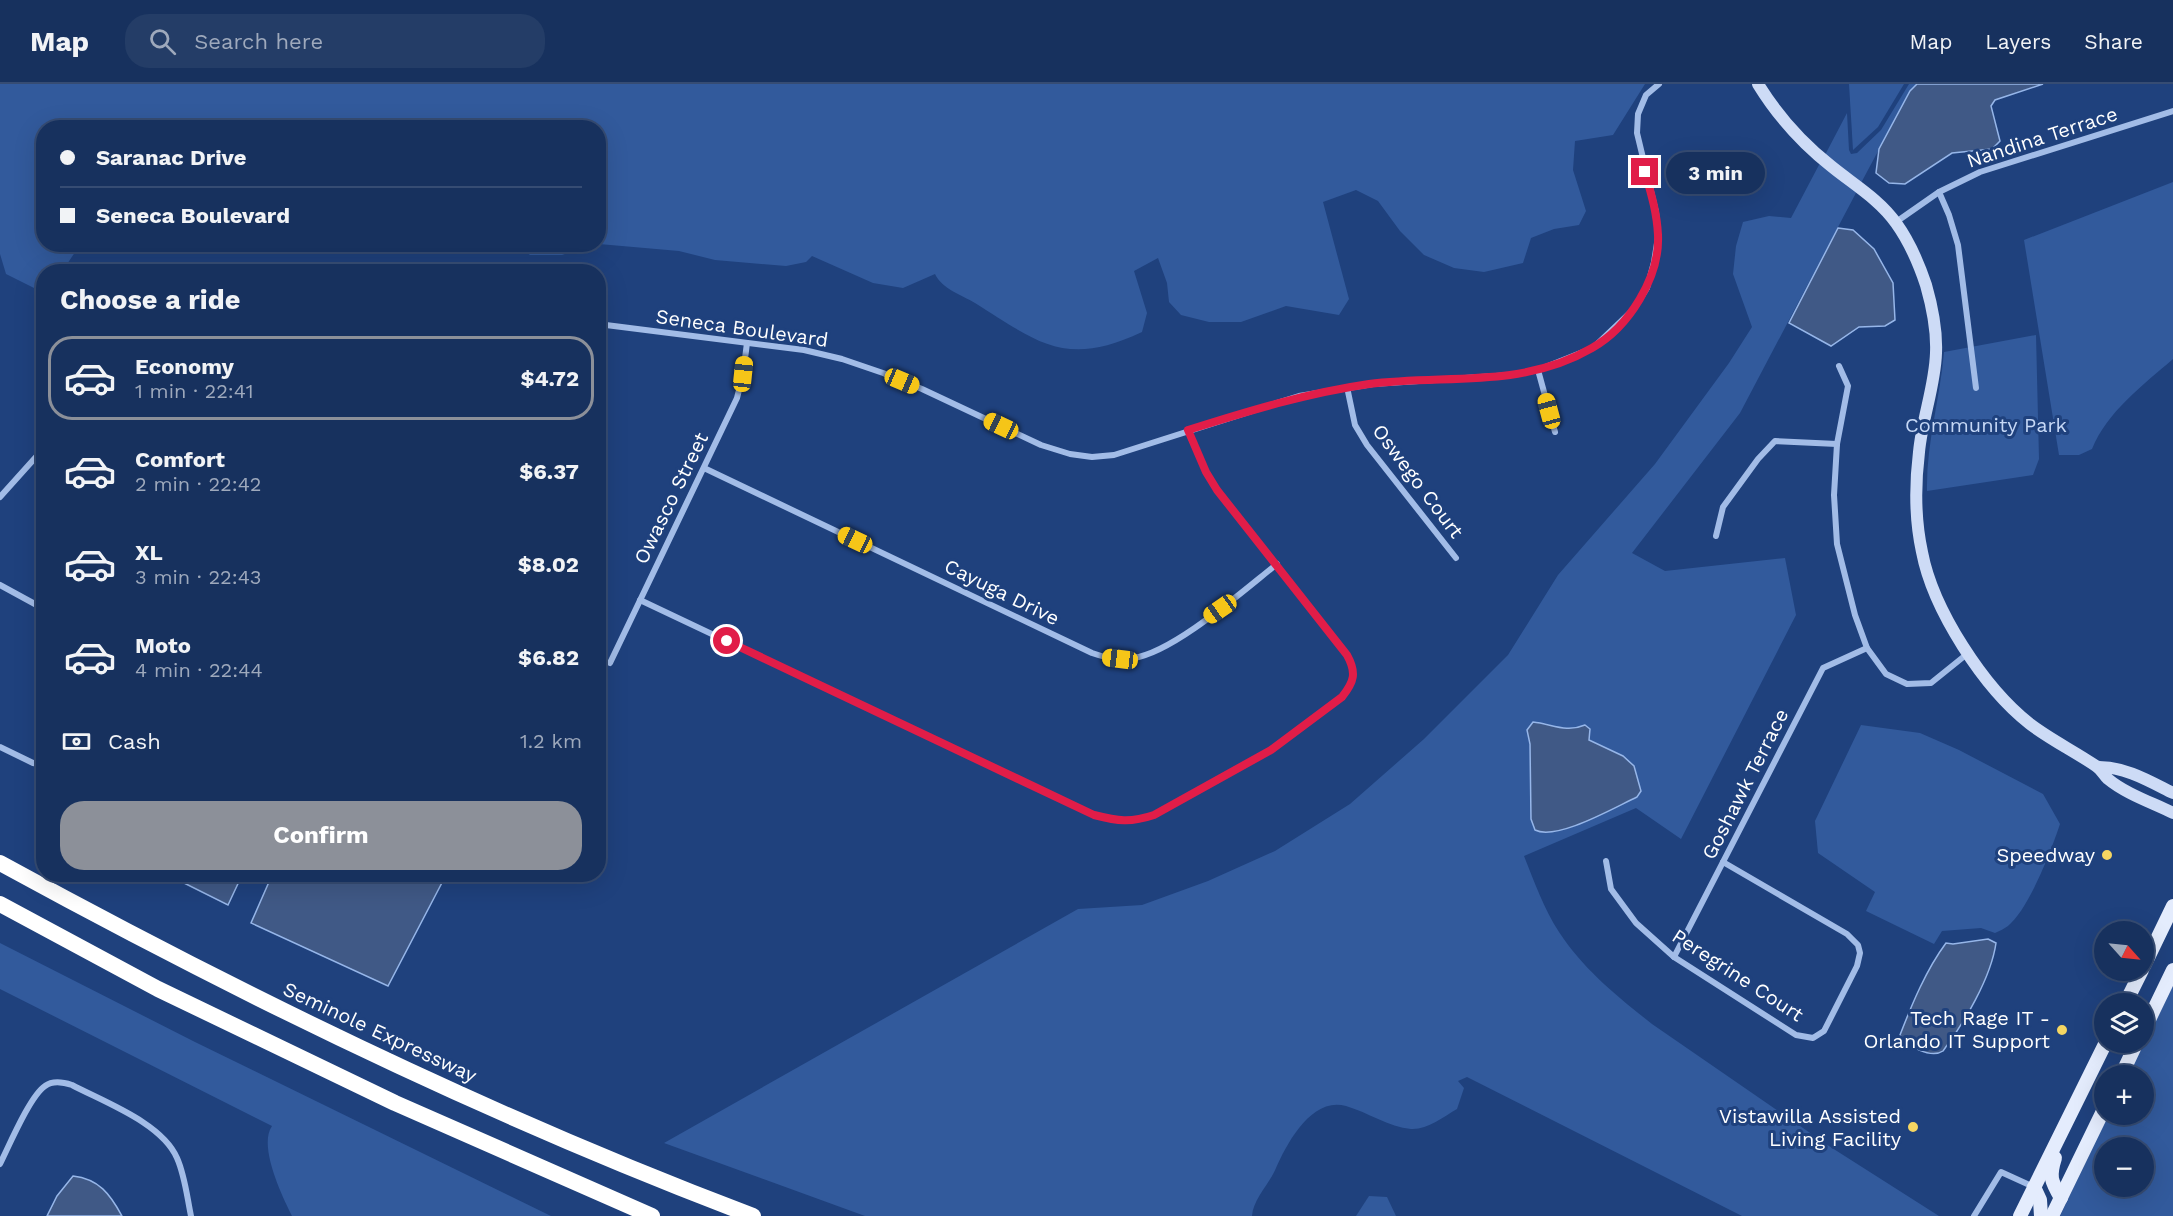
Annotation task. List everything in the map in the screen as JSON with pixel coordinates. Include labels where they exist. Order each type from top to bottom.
[{"type":"highway","name":"Seminole Expressway","points":[[0,863],[183,960],[334,1035],[497,1110],[641,1172],[753,1216]]},
{"type":"highway","points":[[0,904],[158,989],[276,1046],[395,1103],[651,1216]]},
{"type":"main road","points":[[2154,945],[2173,906]]},
{"type":"main road","points":[[2154,1009],[2173,970]]},
{"type":"main road","points":[[2020,1216],[2101,1053]]},
{"type":"main road","points":[[2052,1216],[2096,1125]]},
{"type":"main road","points":[[2061,1198],[2053,1185],[2050,1173],[2064,1127]]},
{"type":"main road","points":[[2034,1187],[2040,1200],[2041,1216]]},
{"type":"street","name":"Seneca Boulevard","points":[[606,325],[804,350],[842,359],[883,372],[1041,445],[1092,458],[1114,455],[1299,396],[1373,384],[1511,375],[1538,370],[1593,348],[1634,309],[1647,288],[1658,237],[1656,212],[1640,153],[1637,133],[1638,114],[1646,95],[1659,84]]},
{"type":"street","points":[[1758,84],[1798,136],[1831,166],[1869,194],[1895,223],[1915,258],[1926,286],[1934,322],[1936,353],[1919,450],[1916,485],[1918,527],[1922,554],[1930,582],[1967,654],[1993,687],[2029,723],[2063,747],[2099,767],[2109,779],[2173,813]]},
{"type":"street","name":"Nandina Terrace","points":[[1895,223],[1939,192],[1980,172],[2173,111]]},
{"type":"street","points":[[1939,192],[1958,245],[1976,388]]},
{"type":"street","name":"Owasco Street","points":[[610,663],[738,398],[747,343]]},
{"type":"street","points":[[1839,366],[1848,386],[1837,444],[1834,495],[1837,544],[1855,615],[1867,648],[1886,674],[1907,684],[1931,683],[1967,654]]},
{"type":"street","points":[[1538,370],[1555,432]]},
{"type":"street","name":"Oswego Court","points":[[1347,387],[1355,424],[1367,445],[1456,558]]},
{"type":"street","points":[[640,600],[1094,815],[1112,820],[1135,821],[1154,815],[1271,750],[1342,697],[1351,687],[1355,677],[1353,665],[1347,655],[1217,490],[1206,472],[1188,430]]},
{"type":"street","points":[[1716,536],[1723,507],[1758,459],[1775,441],[1837,444]]},
{"type":"street","points":[[0,497],[36,457]]},
{"type":"street","name":"Cayuga Drive","points":[[704,468],[1105,658],[1134,658],[1168,645],[1220,609],[1277,564]]},
{"type":"street","points":[[0,585],[36,605]]},
{"type":"street","name":"Goshawk Terrace","points":[[1674,957],[1823,668],[1867,648]]},
{"type":"street","points":[[0,747],[36,764]]},
{"type":"street","points":[[2099,767],[2122,769],[2173,793]]},
{"type":"street","name":"Peregrine Court","points":[[1606,861],[1611,890],[1636,923],[1674,957],[1796,1035],[1813,1038],[1824,1031],[1857,966],[1860,953],[1858,945],[1847,934],[1723,862]]},
{"type":"street","points":[[0,1164],[34,1097],[44,1086],[53,1082],[72,1085],[133,1117],[160,1134],[171,1146],[182,1171],[191,1216]]},
{"type":"street","points":[[1974,1216],[2001,1172],[2034,1187]]},
{"type":"green space","points":[[0,84],[1645,84],[1613,135],[1575,141],[1573,170],[1586,211],[1579,225],[1554,229],[1531,238],[1523,263],[1484,272],[1454,268],[1424,255],[1400,231],[1378,201],[1356,190],[1323,202],[1349,299],[1339,315],[1286,306],[1241,322],[1209,322],[1181,315],[1169,302],[1167,283],[1158,258],[1134,271],[1147,313],[1142,332],[1116,343],[1093,348],[1073,349],[1054,346],[1036,339],[947,288],[935,274],[903,288],[873,283],[812,256],[806,262],[786,266],[715,260],[679,251],[606,245],[606,120],[36,120],[36,252],[75,252],[67,264],[36,264],[36,289],[6,274],[0,254]]},
{"type":"green space","points":[[1849,84],[1904,84],[1878,127],[1853,150]]},
{"type":"green space","points":[[1909,84],[1917,84],[1907,97],[1861,183],[1825,155],[1847,113],[1849,150],[1851,154],[1857,153],[1881,130]]},
{"type":"green space","points":[[1820,163],[1857,191],[1740,413],[1632,553],[1665,571],[1785,558],[1796,615],[1681,839],[1636,808],[1524,856],[1544,904],[1559,932],[1579,958],[1614,993],[1652,1024],[1829,1146],[1939,1216],[1742,1216],[1467,1077],[1458,1081],[1464,1088],[1457,1109],[1417,1129],[1403,1128],[1346,1106],[1334,1105],[1322,1108],[1302,1124],[1294,1135],[1258,1197],[1252,1216],[865,1216],[664,1143],[1078,909],[1142,905],[1208,881],[1275,851],[1350,804],[1424,739],[1508,655],[1558,575],[1655,464],[1729,363],[1752,327],[1733,274],[1736,246],[1743,222],[1769,216],[1791,218]],"holes":[[[1545,723],[1560,729],[1590,729],[1589,740],[1623,756],[1637,797],[1565,829],[1530,798],[1530,744],[1527,730]]]},
{"type":"green space","points":[[2173,182],[2173,359],[2116,411],[2092,449],[2079,455],[2059,455],[2024,240]]},
{"type":"green space","points":[[526,252],[571,252],[562,255],[530,255]]},
{"type":"green space","name":"Community Park","points":[[2036,335],[2039,459],[2033,475],[1927,491],[1931,439],[1944,352]]},
{"type":"green space","points":[[1861,725],[1920,733],[1959,750],[2043,794],[2060,824],[2045,864],[2024,907],[2008,926],[1995,933],[1981,928],[1942,931],[1934,944],[1866,911],[1875,892],[1818,853],[1815,821]]},
{"type":"green space","points":[[0,943],[195,1042],[551,1216],[292,1216],[273,1171],[270,1158],[268,1135],[272,1126],[0,989]]},
{"type":"green space","points":[[2173,986],[2173,1216],[2060,1216],[2094,1144],[2094,1197],[2154,1197],[2154,1137],[2098,1137],[2103,1125],[2154,1125],[2154,1065],[2133,1065],[2139,1053],[2154,1053],[2154,1024]]},
{"type":"green space","points":[[1369,1196],[1387,1197],[1396,1216],[1356,1216]]},
{"type":"shaded area","points":[[1917,84],[2043,84],[1995,100],[1991,106],[2000,141],[1992,149],[1952,153],[1905,184],[1889,183],[1876,173],[1879,149],[1910,91]]},
{"type":"shaded area","points":[[1838,228],[1853,230],[1874,249],[1893,283],[1895,320],[1885,326],[1859,327],[1831,346],[1789,323]]},
{"type":"shaded area","points":[[1533,722],[1565,728],[1585,725],[1590,729],[1589,740],[1623,756],[1634,766],[1641,791],[1637,797],[1571,827],[1545,832],[1535,830],[1531,819],[1530,744],[1527,730]]},
{"type":"shaded area","points":[[182,882],[238,882],[228,905]]},
{"type":"shaded area","points":[[269,882],[442,882],[388,986],[251,923]]},
{"type":"shaded area","points":[[1988,939],[1996,943],[1989,971],[1968,1014],[1943,1051],[1932,1053],[1919,1050],[1903,1039],[1900,1035],[1915,999],[1946,943]]},
{"type":"shaded area","points":[[73,1176],[97,1184],[113,1201],[122,1216],[47,1216],[57,1196]]},
{"type":"place","name":"Speedway","points":[[2107,855]]},
{"type":"place","name":"Tech Rage IT - Orlando IT Support","points":[[2062,1030]]},
{"type":"place","name":"Vistawilla Assisted Living Facility","points":[[1913,1127]]},
{"type":"route","points":[[727,641],[1094,815],[1112,820],[1135,821],[1154,815],[1271,750],[1342,697],[1351,687],[1355,677],[1353,665],[1347,655],[1217,490],[1206,472],[1188,430],[1299,396],[1373,384],[1511,375],[1538,370],[1593,348],[1634,309],[1647,288],[1658,237],[1656,212],[1645,172]]}]
